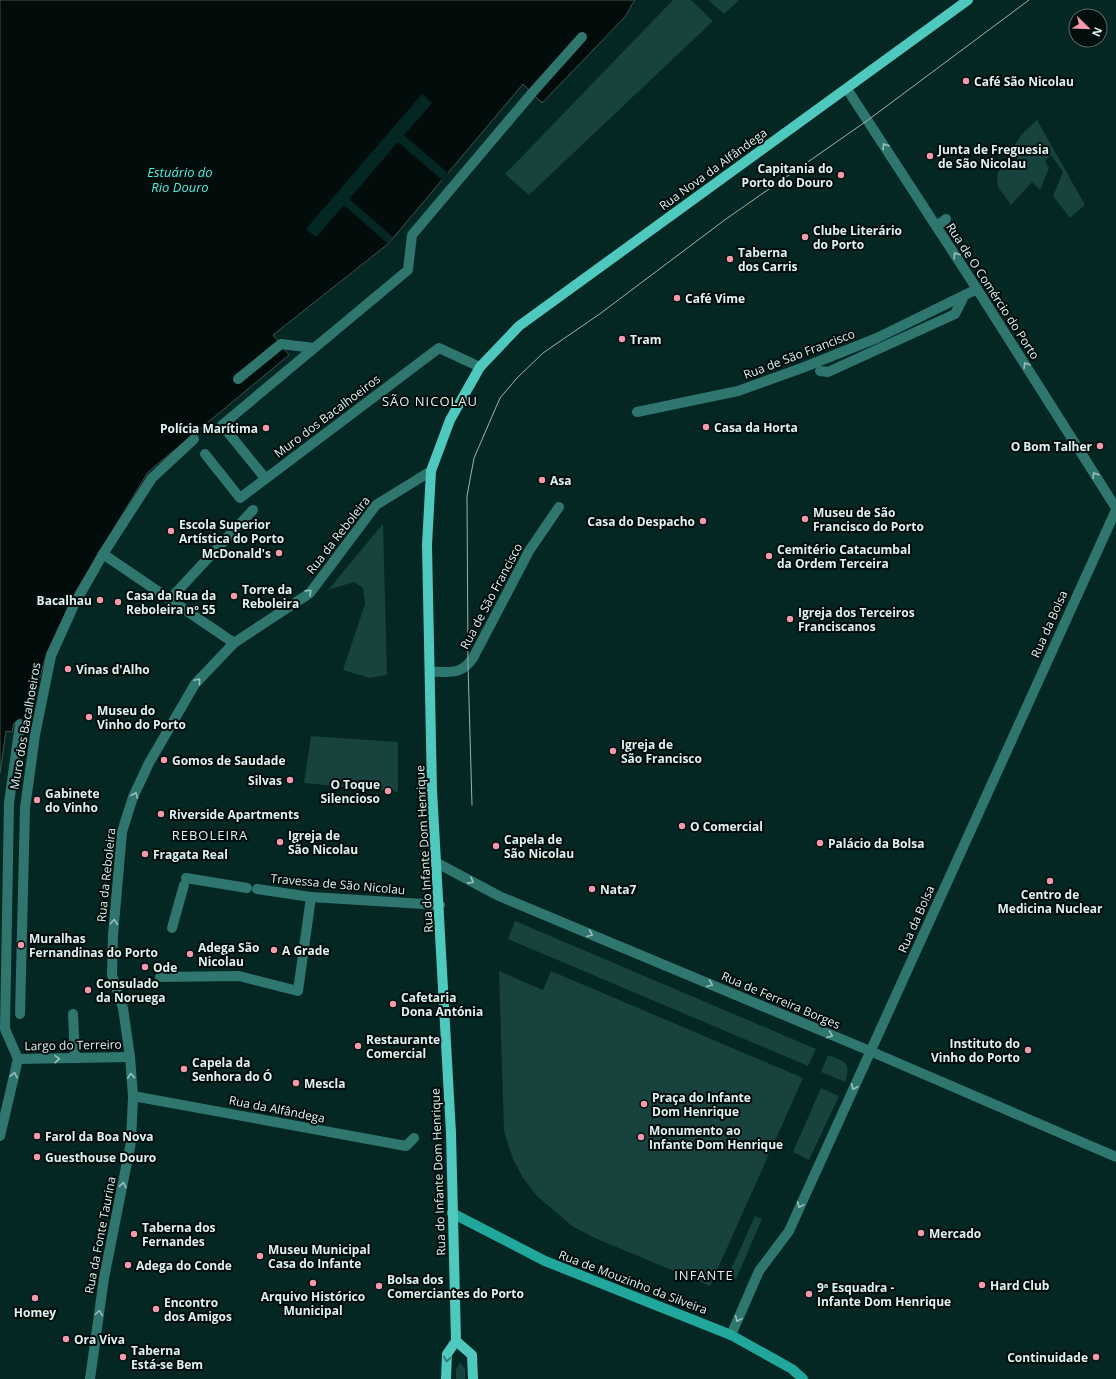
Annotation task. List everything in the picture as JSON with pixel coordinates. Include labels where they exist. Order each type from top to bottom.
[{"type":"main road","name":"Rua Nova da Alfândega","points":[[480,367],[519,326],[968,0]]},
{"type":"main road","name":"Rua do Infante Dom Henrique","points":[[446,1379],[447,1354],[456,1340],[451,1133],[440,905],[432,790],[427,545],[431,471],[450,420],[480,367]]},
{"type":"main road","name":"Rua de Mouzinho da Silveira","points":[[452,1213],[545,1261],[732,1335],[792,1369],[803,1379]]},
{"type":"main road","points":[[456,1340],[472,1355],[473,1379]]},
{"type":"street","points":[[265,478],[222,425],[408,270],[412,235],[532,93],[582,37]]},
{"type":"street","name":"Rua de O Comércio do Porto","points":[[847,89],[977,289],[1116,509]]},
{"type":"street","points":[[936,226],[946,219]]},
{"type":"street","name":"Rua de São Francisco","points":[[637,412],[738,391],[781,376],[877,338],[963,298],[977,289]]},
{"type":"street","name":"Rua de São Francisco","points":[[820,371],[828,372],[955,314],[963,298]]},
{"type":"street","points":[[238,379],[281,344],[314,348]]},
{"type":"street","name":"Muro dos Bacalhoeiros","points":[[205,454],[240,498],[439,348],[480,367]]},
{"type":"street","name":"Muro dos Bacalhoeiros","points":[[20,1014],[25,808],[35,735],[51,656],[74,605],[103,554],[152,478],[194,439]]},
{"type":"street","name":"Rua da Reboleira","points":[[112,975],[113,935],[122,832],[133,797],[149,763],[195,684],[234,643],[310,593],[376,505],[431,471]]},
{"type":"street","name":"Rua de São Francisco","points":[[430,672],[461,671],[468,665],[529,551],[559,508]]},
{"type":"street","name":"Rua da Bolsa","points":[[732,1335],[759,1271],[789,1231],[1116,509]]},
{"type":"street","points":[[170,599],[253,510]]},
{"type":"street","points":[[103,554],[234,643]]},
{"type":"street","points":[[0,1136],[18,1059],[5,1029],[9,803],[20,724]]},
{"type":"street","name":"Rua de Ferreira Borges","points":[[437,863],[499,896],[870,1051],[1116,1157]]},
{"type":"street","name":"Travessa de São Nicolau","points":[[171,932],[185,882],[252,888],[311,897],[440,905]]},
{"type":"street","points":[[160,977],[239,976],[298,991],[311,897]]},
{"type":"street","name":"Largo do Terreiro","points":[[112,975],[123,1008],[130,1057],[133,1096]]},
{"type":"street","points":[[73,1014],[75,1058]]},
{"type":"street","name":"Largo do Terreiro","points":[[18,1059],[130,1057]]},
{"type":"street","name":"Rua da Alfândega","points":[[133,1096],[406,1146],[414,1138]]},
{"type":"street","name":"Rua da Fonte Taurina","points":[[90,1379],[104,1278],[131,1142],[133,1096]]},
{"type":"shaded area","points":[[673,0],[691,0],[713,21],[529,195],[505,174]]},
{"type":"shaded area","points":[[708,0],[739,0],[724,14]]},
{"type":"shaded area","points":[[1037,120],[1085,205],[1070,218],[1053,196],[1063,172],[1051,155],[1045,161],[1049,168],[1040,190],[1032,182],[1011,205],[998,187],[997,174],[1021,135]]},
{"type":"shaded area","points":[[383,524],[387,675],[370,678],[343,670],[365,604],[363,588],[354,582],[328,590]]},
{"type":"shaded area","points":[[311,736],[398,742],[398,792],[304,783]]},
{"type":"shaded area","points":[[515,921],[816,1049],[808,1066],[508,939]]},
{"type":"shaded area","points":[[499,971],[543,990],[551,971],[803,1078],[710,1286],[595,1238],[572,1226],[537,1196],[523,1178],[513,1159],[504,1131]]},
{"type":"shaded area","points":[[828,1055],[843,1061],[846,1064],[848,1070],[845,1082],[821,1072]]},
{"type":"shaded area","points":[[821,1088],[839,1096],[809,1160],[793,1152]]},
{"type":"shaded area","points":[[755,1216],[762,1219],[736,1279],[728,1276]]},
{"type":"shaded area","points":[[460,1362],[465,1369],[465,1379],[456,1379],[456,1370]]},
{"type":"water","name":"Estuário do Rio Douro","points":[[0,0],[635,0],[623,19],[542,103],[523,84],[388,244],[273,335],[289,355],[148,472],[76,591],[47,652],[26,725],[14,723],[12,732],[6,731],[0,773]]},
{"type":"pier","points":[[422,94],[432,103],[404,135],[449,174],[443,181],[398,142],[349,199],[393,237],[388,244],[344,205],[316,237],[306,229]]},
{"type":"tram line","points":[[472,805],[468,665],[467,496],[474,458],[500,398],[517,378],[543,353],[601,313],[726,219],[868,120],[1029,0]]},
{"type":"place","name":"Café São Nicolau","points":[[966,81]]},
{"type":"place","name":"Junta de Freguesia de São Nicolau","points":[[930,156]]},
{"type":"place","name":"Capitania do Porto do Douro","points":[[841,175]]},
{"type":"place","name":"Clube Literário do Porto","points":[[805,237]]},
{"type":"place","name":"Taberna dos Carris","points":[[730,259]]},
{"type":"place","name":"Café Vime","points":[[677,298]]},
{"type":"place","name":"Tram","points":[[622,339]]},
{"type":"place","name":"Casa da Horta","points":[[706,427]]},
{"type":"place","name":"Polícia Marítima","points":[[266,428]]},
{"type":"place","name":"O Bom Talher","points":[[1100,446]]},
{"type":"place","name":"Asa","points":[[542,480]]},
{"type":"place","name":"Museu de São Francisco do Porto","points":[[805,519]]},
{"type":"place","name":"Casa do Despacho","points":[[703,521]]},
{"type":"place","name":"Escola Superior Artística do Porto","points":[[171,531]]},
{"type":"place","name":"McDonald's","points":[[279,553]]},
{"type":"place","name":"Cemitério Catacumbal da Ordem Terceira","points":[[769,556]]},
{"type":"place","name":"Torre da Reboleira","points":[[234,596]]},
{"type":"place","name":"Bacalhau","points":[[100,600]]},
{"type":"place","name":"Casa da Rua da Reboleira nº 55","points":[[118,602]]},
{"type":"place","name":"Igreja dos Terceiros Franciscanos","points":[[790,619]]},
{"type":"place","name":"Vinas d'Alho","points":[[68,669]]},
{"type":"place","name":"Museu do Vinho do Porto","points":[[89,717]]},
{"type":"place","name":"Igreja de São Francisco","points":[[613,751]]},
{"type":"place","name":"Gomos de Saudade","points":[[164,760]]},
{"type":"place","name":"Silvas","points":[[290,780]]},
{"type":"place","name":"O Toque Silencioso","points":[[388,791]]},
{"type":"place","name":"Gabinete do Vinho","points":[[37,800]]},
{"type":"place","name":"Riverside Apartments","points":[[161,814]]},
{"type":"place","name":"O Comercial","points":[[682,826]]},
{"type":"place","name":"Igreja de São Nicolau","points":[[280,842]]},
{"type":"place","name":"Palácio da Bolsa","points":[[820,843]]},
{"type":"place","name":"Capela de São Nicolau","points":[[496,846]]},
{"type":"place","name":"Fragata Real","points":[[145,854]]},
{"type":"place","name":"Centro de Medicina Nuclear","points":[[1050,881]]},
{"type":"place","name":"Nata7","points":[[592,889]]},
{"type":"place","name":"Muralhas Fernandinas do Porto","points":[[21,945]]},
{"type":"place","name":"A Grade","points":[[274,950]]},
{"type":"place","name":"Adega São Nicolau","points":[[190,954]]},
{"type":"place","name":"Ode","points":[[145,967]]},
{"type":"place","name":"Consulado da Noruega","points":[[88,990]]},
{"type":"place","name":"Cafetaria Dona Antónia","points":[[393,1004]]},
{"type":"place","name":"Restaurante Comercial","points":[[358,1046]]},
{"type":"place","name":"Instituto do Vinho do Porto","points":[[1028,1050]]},
{"type":"place","name":"Capela da Senhora do Ó","points":[[184,1069]]},
{"type":"place","name":"Mescla","points":[[296,1083]]},
{"type":"place","name":"Praça do Infante Dom Henrique","points":[[644,1104]]},
{"type":"place","name":"Farol da Boa Nova","points":[[37,1136]]},
{"type":"place","name":"Monumento ao Infante Dom Henrique","points":[[641,1137]]},
{"type":"place","name":"Guesthouse Douro","points":[[37,1157]]},
{"type":"place","name":"Mercado","points":[[921,1233]]},
{"type":"place","name":"Taberna dos Fernandes","points":[[134,1234]]},
{"type":"place","name":"Museu Municipal Casa do Infante","points":[[260,1256]]},
{"type":"place","name":"Adega do Conde","points":[[128,1265]]},
{"type":"place","name":"Arquivo Histórico Municipal","points":[[313,1283]]},
{"type":"place","name":"Hard Club","points":[[982,1285]]},
{"type":"place","name":"Bolsa dos Comerciantes do Porto","points":[[379,1286]]},
{"type":"place","name":"9ª Esquadra - Infante Dom Henrique","points":[[809,1294]]},
{"type":"place","name":"Homey","points":[[35,1298]]},
{"type":"place","name":"Encontro dos Amigos","points":[[156,1309]]},
{"type":"place","name":"Ora Viva","points":[[66,1339]]},
{"type":"place","name":"Taberna Está-se Bem","points":[[123,1357]]},
{"type":"place","name":"Continuidade","points":[[1096,1357]]},
{"type":"district","name":"SÃO NICOLAU","points":[[430,401]]},
{"type":"district","name":"REBOLEIRA","points":[[210,835]]},
{"type":"district","name":"INFANTE","points":[[704,1275]]}]
